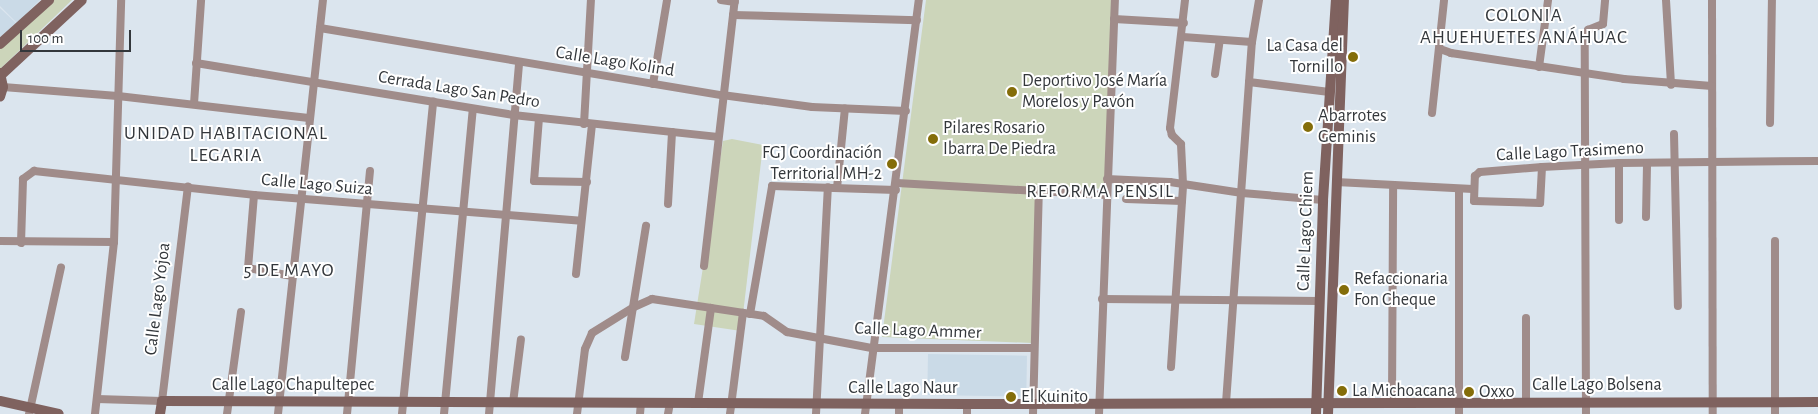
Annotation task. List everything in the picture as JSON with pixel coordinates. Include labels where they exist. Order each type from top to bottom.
[{"type":"street","points":[[0,44],[49,0]]},
{"type":"street","points":[[82,0],[0,74],[1,92],[118,96],[309,118]]},
{"type":"street","points":[[95,414],[114,242],[122,0]]},
{"type":"street","points":[[194,104],[201,0]]},
{"type":"street","points":[[278,414],[322,0]]},
{"type":"street","points":[[576,274],[587,182],[591,0]]},
{"type":"street","points":[[653,84],[667,0]]},
{"type":"street","points":[[704,266],[712,213],[722,95],[735,1],[721,0]]},
{"type":"street","points":[[866,409],[872,348],[897,186],[919,0]]},
{"type":"street","points":[[1099,414],[1106,194],[1115,0]]},
{"type":"street","points":[[1171,367],[1183,184],[1181,144],[1172,135],[1170,128],[1183,37],[1185,0]]},
{"type":"street","points":[[1226,403],[1252,42],[1259,0]]},
{"type":"street","name":"Calle Lago Chiem","points":[[1316,414],[1323,200],[1336,0]]},
{"type":"street","name":"Calle Lago Chiem","points":[[1328,414],[1344,0]]},
{"type":"street","points":[[1432,113],[1444,0]]},
{"type":"street","points":[[1539,67],[1548,0]]},
{"type":"street","points":[[1586,414],[1587,165],[1585,37],[1588,30],[1603,24],[1605,0]]},
{"type":"street","points":[[1666,0],[1671,85]]},
{"type":"street","points":[[1712,0],[1714,161],[1713,414]]},
{"type":"street","points":[[1770,123],[1772,0]]},
{"type":"street","points":[[733,15],[916,20]]},
{"type":"street","points":[[1114,19],[1184,23]]},
{"type":"street","name":"Calle Lago Kolind","points":[[320,28],[722,95],[845,108],[906,111]]},
{"type":"street","points":[[1183,37],[1252,42]]},
{"type":"street","points":[[1215,74],[1220,40]]},
{"type":"street","points":[[1440,49],[1450,53],[1585,74],[1671,85],[1712,86]]},
{"type":"street","points":[[489,409],[519,62]]},
{"type":"street","name":"Cerrada Lago San Pedro","points":[[196,63],[513,115],[718,137]]},
{"type":"street","points":[[1249,82],[1329,92]]},
{"type":"street","points":[[402,414],[421,208],[434,102]]},
{"type":"street","points":[[837,188],[845,108]]},
{"type":"street","points":[[444,414],[474,109]]},
{"type":"street","points":[[539,118],[534,181],[587,182]]},
{"type":"street","points":[[668,204],[672,132]]},
{"type":"street","points":[[1674,134],[1678,306]]},
{"type":"street","name":"Calle Lago Trasimeno","points":[[1474,189],[1476,176],[1480,172],[1619,163],[1818,161]]},
{"type":"street","points":[[1619,163],[1619,220]]},
{"type":"street","points":[[1646,217],[1647,163]]},
{"type":"street","points":[[1336,182],[1458,190],[1474,189],[1476,203],[1540,203],[1542,167]]},
{"type":"street","name":"Calle Lago Suiza","points":[[21,242],[23,179],[34,171],[254,195],[581,221]]},
{"type":"street","points":[[347,414],[370,171]]},
{"type":"street","points":[[1107,180],[1183,184],[1242,193],[1323,200]]},
{"type":"street","points":[[730,409],[772,186],[837,188],[897,186],[1106,194]]},
{"type":"street","points":[[1392,402],[1393,186]]},
{"type":"street","points":[[816,409],[828,187]]},
{"type":"street","name":"Calle Lago Yojoa","points":[[160,414],[188,188]]},
{"type":"street","points":[[1033,409],[1039,190]]},
{"type":"street","points":[[1458,190],[1459,414]]},
{"type":"street","points":[[254,195],[248,268],[292,276]]},
{"type":"street","points":[[1126,199],[1182,201]]},
{"type":"street","points":[[625,358],[646,226]]},
{"type":"street","points":[[0,241],[114,242]]},
{"type":"street","points":[[1775,241],[1775,414]]},
{"type":"street","points":[[29,411],[61,267]]},
{"type":"street","name":"Calle Lago Ammer","points":[[577,409],[586,349],[592,333],[634,307],[652,299],[747,313],[769,318],[783,331],[872,348],[1034,348]]},
{"type":"street","points":[[1102,299],[1320,301]]},
{"type":"street","points":[[698,403],[710,308]]},
{"type":"street","points":[[227,414],[241,312]]},
{"type":"street","points":[[1526,318],[1526,402]]},
{"type":"street","points":[[513,404],[521,339]]},
{"type":"street","name":"Calle Lago Chapultepec","points":[[97,399],[445,403],[489,409]]},
{"type":"street","points":[[0,401],[29,411],[59,414]]},
{"type":"street","name":"Calle Lago Bolsena","points":[[1316,403],[1818,402]]},
{"type":"street","points":[[668,414],[670,403]]},
{"type":"street","name":"Calle Lago Naur","points":[[489,409],[513,404],[577,409],[641,409],[670,403],[698,403],[730,409],[1033,409],[1099,403],[1316,403]]},
{"type":"shaded area","points":[[0,0],[40,0],[17,23],[0,6]]},
{"type":"shaded area","points":[[0,8],[16,23],[0,38]]},
{"type":"shaded area","points":[[928,354],[1027,356],[1026,397],[927,395]]},
{"type":"green space","points":[[54,0],[72,0],[0,69],[0,49]]},
{"type":"green space","name":"Deportivo José María Morelos y Pavón","points":[[926,0],[1114,0],[1105,189],[1036,185],[1032,343],[882,337]]},
{"type":"green space","points":[[732,139],[763,145],[741,331],[694,324],[723,141]]},
{"type":"place","name":"La Casa del Tornillo","points":[[1353,57]]},
{"type":"place","name":"Deportivo José María Morelos y Pavón","points":[[1012,92]]},
{"type":"place","name":"Abarrotes Geminis","points":[[1308,127]]},
{"type":"place","name":"Pilares Rosario Ibarra De Piedra","points":[[933,139]]},
{"type":"place","name":"FGJ Coordinación Territorial MH-2","points":[[892,164]]},
{"type":"place","name":"Refaccionaria Fon Cheque","points":[[1344,290]]},
{"type":"place","name":"La Michoacana","points":[[1342,391]]},
{"type":"place","name":"Oxxo","points":[[1469,392]]},
{"type":"place","name":"El Kuinito","points":[[1011,397]]},
{"type":"district","name":"COLONIA AHUEHUETES ANÁHUAC","points":[[1524,27]]},
{"type":"district","name":"UNIDAD HABITACIONAL LEGARIA","points":[[226,145]]},
{"type":"district","name":"REFORMA PENSIL","points":[[1100,192]]},
{"type":"district","name":"5 DE MAYO","points":[[289,271]]}]
